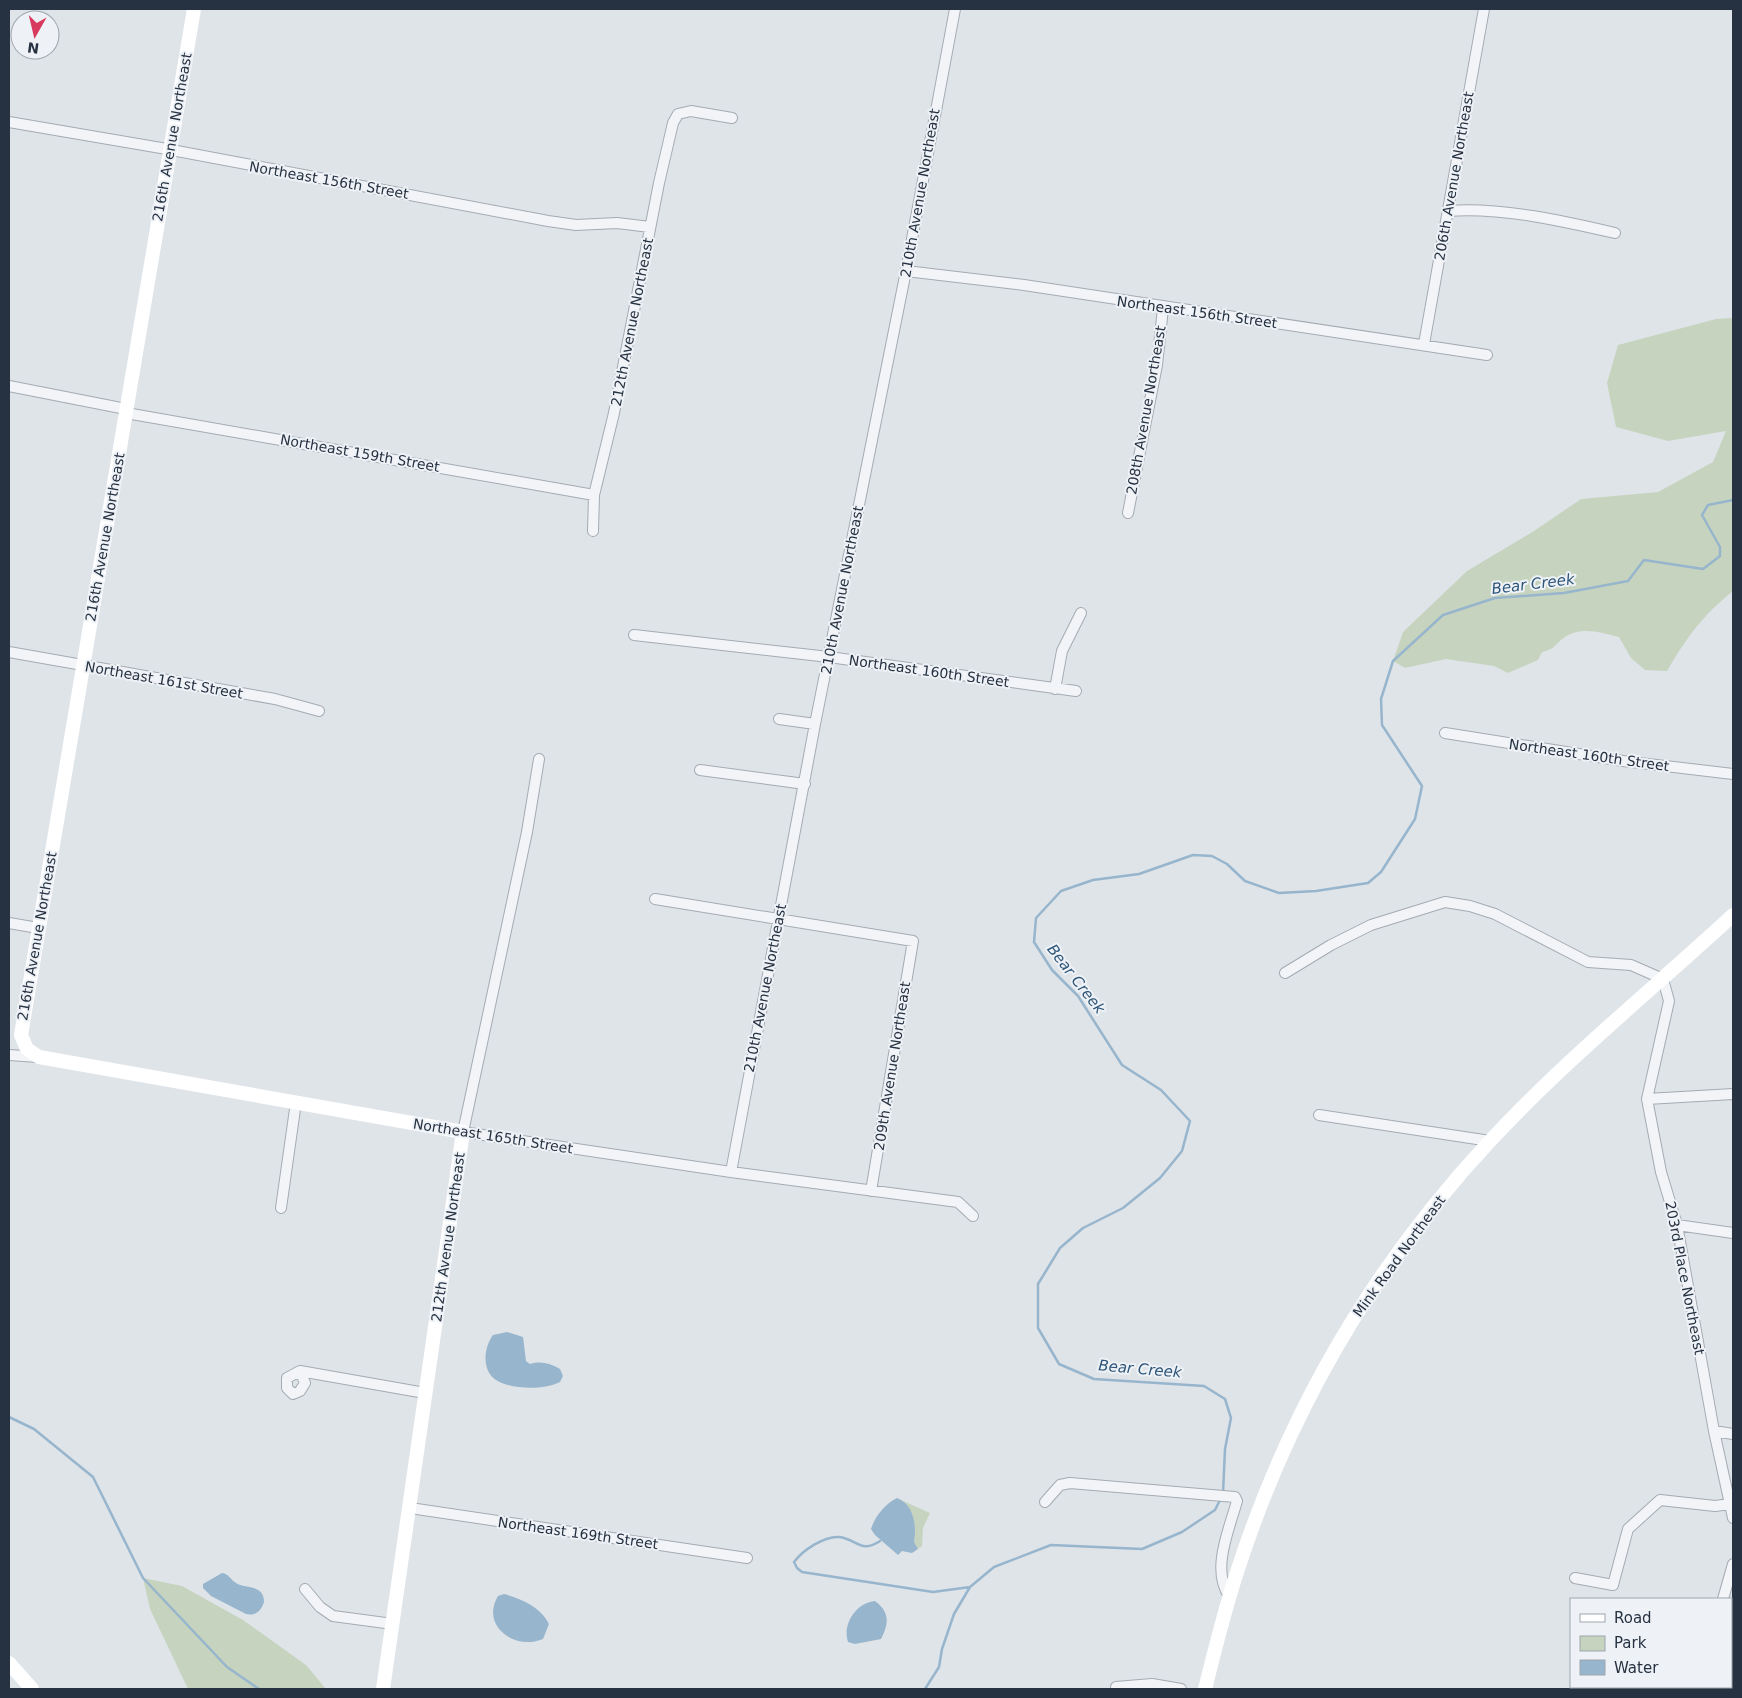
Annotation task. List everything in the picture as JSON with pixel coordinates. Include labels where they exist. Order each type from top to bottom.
[{"type":"street","name":"216th Avenue Northeast","points":[[39,1057],[27,1049],[22,1035],[38,928],[194,9]]},
{"type":"street","name":"210th Avenue Northeast","points":[[731,1172],[805,784],[814,724],[906,271],[955,9]]},
{"type":"street","name":"206th Avenue Northeast","points":[[1424,344],[1484,9]]},
{"type":"street","name":"212th Avenue Northeast","points":[[593,531],[594,495],[614,413],[650,227],[673,123],[678,114],[691,111],[732,118]]},
{"type":"street","name":"Northeast 156th Street","points":[[9,122],[494,209],[548,221],[576,225],[617,223],[650,227]]},
{"type":"street","points":[[1448,211],[1467,210],[1564,221],[1616,233]]},
{"type":"street","name":"Northeast 156th Street","points":[[906,271],[1024,285],[1164,308],[1424,344],[1487,355]]},
{"type":"street","name":"208th Avenue Northeast","points":[[1128,513],[1157,365],[1164,308]]},
{"type":"street","name":"Northeast 159th Street","points":[[9,386],[126,411],[594,495]]},
{"type":"street","points":[[1055,689],[1062,651],[1081,613]]},
{"type":"street","name":"Northeast 160th Street","points":[[634,635],[829,657],[1076,691]]},
{"type":"street","name":"Northeast 161st Street","points":[[9,652],[274,699],[318,712]]},
{"type":"street","points":[[779,719],[814,724]]},
{"type":"street","name":"Northeast 160th Street","points":[[1445,733],[1623,761],[1733,774]]},
{"type":"street","name":"212th Avenue Northeast","points":[[383,1689],[463,1132],[527,832],[539,759]]},
{"type":"street","points":[[700,770],[805,784]]},
{"type":"street","points":[[655,899],[778,919]]},
{"type":"street","points":[[1285,973],[1331,945],[1371,925],[1445,902],[1470,906],[1495,914],[1588,962],[1630,965],[1663,979]]},
{"type":"street","name":"Mink Road Northeast","points":[[1205,1689],[1229,1596],[1260,1506],[1285,1446],[1340,1340],[1368,1295],[1428,1212],[1490,1141],[1524,1106],[1733,915]]},
{"type":"street","name":"209th Avenue Northeast","points":[[778,919],[913,940],[871,1192]]},
{"type":"street","points":[[9,923],[38,928]]},
{"type":"street","name":"203rd Place Northeast","points":[[1663,979],[1669,1000],[1647,1099],[1661,1172],[1677,1225],[1714,1431],[1733,1518]]},
{"type":"street","name":"Northeast 165th Street","points":[[9,1055],[39,1057],[463,1132],[871,1192],[958,1202],[974,1216]]},
{"type":"street","points":[[1647,1099],[1733,1094]]},
{"type":"street","points":[[281,1208],[296,1102]]},
{"type":"street","points":[[1319,1116],[1490,1141]]},
{"type":"street","points":[[1677,1225],[1733,1233]]},
{"type":"street","points":[[300,1371],[425,1393]]},
{"type":"street","points":[[1714,1431],[1733,1434]]},
{"type":"street","points":[[1045,1502],[1060,1485],[1070,1483],[1235,1497],[1237,1501],[1223,1550],[1221,1574],[1223,1586],[1229,1596]]},
{"type":"street","points":[[1575,1578],[1613,1585],[1628,1529],[1660,1500],[1715,1506],[1730,1504]]},
{"type":"street","name":"Northeast 169th Street","points":[[410,1508],[747,1558]]},
{"type":"street","points":[[1723,1598],[1733,1564]]},
{"type":"street","points":[[305,1589],[320,1606],[333,1616],[393,1624]]},
{"type":"street","points":[[9,1663],[28,1688]]},
{"type":"street","points":[[1116,1687],[1152,1684],[1181,1689]]},
{"type":"green space","points":[[1733,318],[1733,591],[1696,627],[1667,671],[1645,670],[1631,658],[1619,637],[1589,631],[1575,632],[1568,635],[1551,649],[1542,652],[1538,660],[1508,673],[1494,666],[1446,659],[1405,668],[1393,661],[1403,632],[1467,571],[1534,531],[1581,499],[1658,492],[1713,462],[1726,431],[1668,441],[1616,427],[1607,383],[1618,345],[1716,319]]},
{"type":"green space","points":[[901,1500],[930,1513],[923,1528],[922,1546],[918,1549],[914,1542],[915,1530],[913,1520]]},
{"type":"green space","points":[[143,1578],[182,1586],[243,1620],[306,1665],[326,1689],[188,1689],[150,1609]]},
{"type":"water","points":[[507,1332],[523,1337],[526,1361],[530,1364],[545,1363],[560,1369],[563,1376],[560,1382],[554,1385],[528,1388],[510,1386],[491,1376],[486,1365],[486,1352],[490,1340],[493,1335]]},
{"type":"water","points":[[897,1498],[903,1501],[911,1511],[915,1530],[914,1542],[918,1549],[912,1553],[902,1551],[898,1555],[875,1535],[871,1529],[881,1511]]},
{"type":"water","points":[[222,1573],[240,1585],[261,1592],[264,1602],[260,1610],[253,1614],[246,1614],[211,1596],[203,1588],[203,1584]]},
{"type":"water","points":[[504,1594],[524,1601],[536,1608],[546,1618],[549,1624],[543,1639],[522,1642],[512,1639],[503,1633],[493,1617],[498,1596]]},
{"type":"water","points":[[875,1601],[883,1609],[887,1619],[886,1628],[881,1639],[855,1644],[848,1642],[847,1628],[852,1616],[862,1606]]},
{"type":"waterway","name":"Bear Creek","points":[[1223,1493],[1225,1449],[1231,1418],[1225,1399],[1204,1386],[1094,1379],[1059,1364],[1038,1328],[1038,1284],[1060,1248],[1083,1228],[1123,1208],[1160,1178],[1182,1151],[1190,1121],[1161,1090],[1122,1065],[1078,996],[1052,970],[1034,942],[1036,918],[1061,891],[1093,880],[1139,874],[1193,855],[1212,856],[1227,864],[1245,881],[1279,893],[1316,891],[1368,883],[1381,872],[1415,819],[1422,786],[1382,725],[1381,699],[1393,661],[1443,615],[1495,598],[1564,593],[1628,581],[1644,560],[1703,569],[1720,556],[1720,547],[1702,515],[1708,505],[1733,500]]},
{"type":"waterway","points":[[9,1417],[34,1429],[93,1477],[143,1578],[227,1667],[259,1689]]},
{"type":"waterway","name":"Bear Creek","points":[[925,1689],[939,1667],[942,1649],[954,1614],[970,1587],[994,1567],[1051,1545],[1142,1549],[1182,1532],[1215,1510],[1221,1498]]},
{"type":"waterway","points":[[880,1541],[874,1545],[863,1546],[845,1538],[833,1537],[821,1541],[808,1549],[794,1562],[802,1572],[933,1592],[970,1587]]}]
